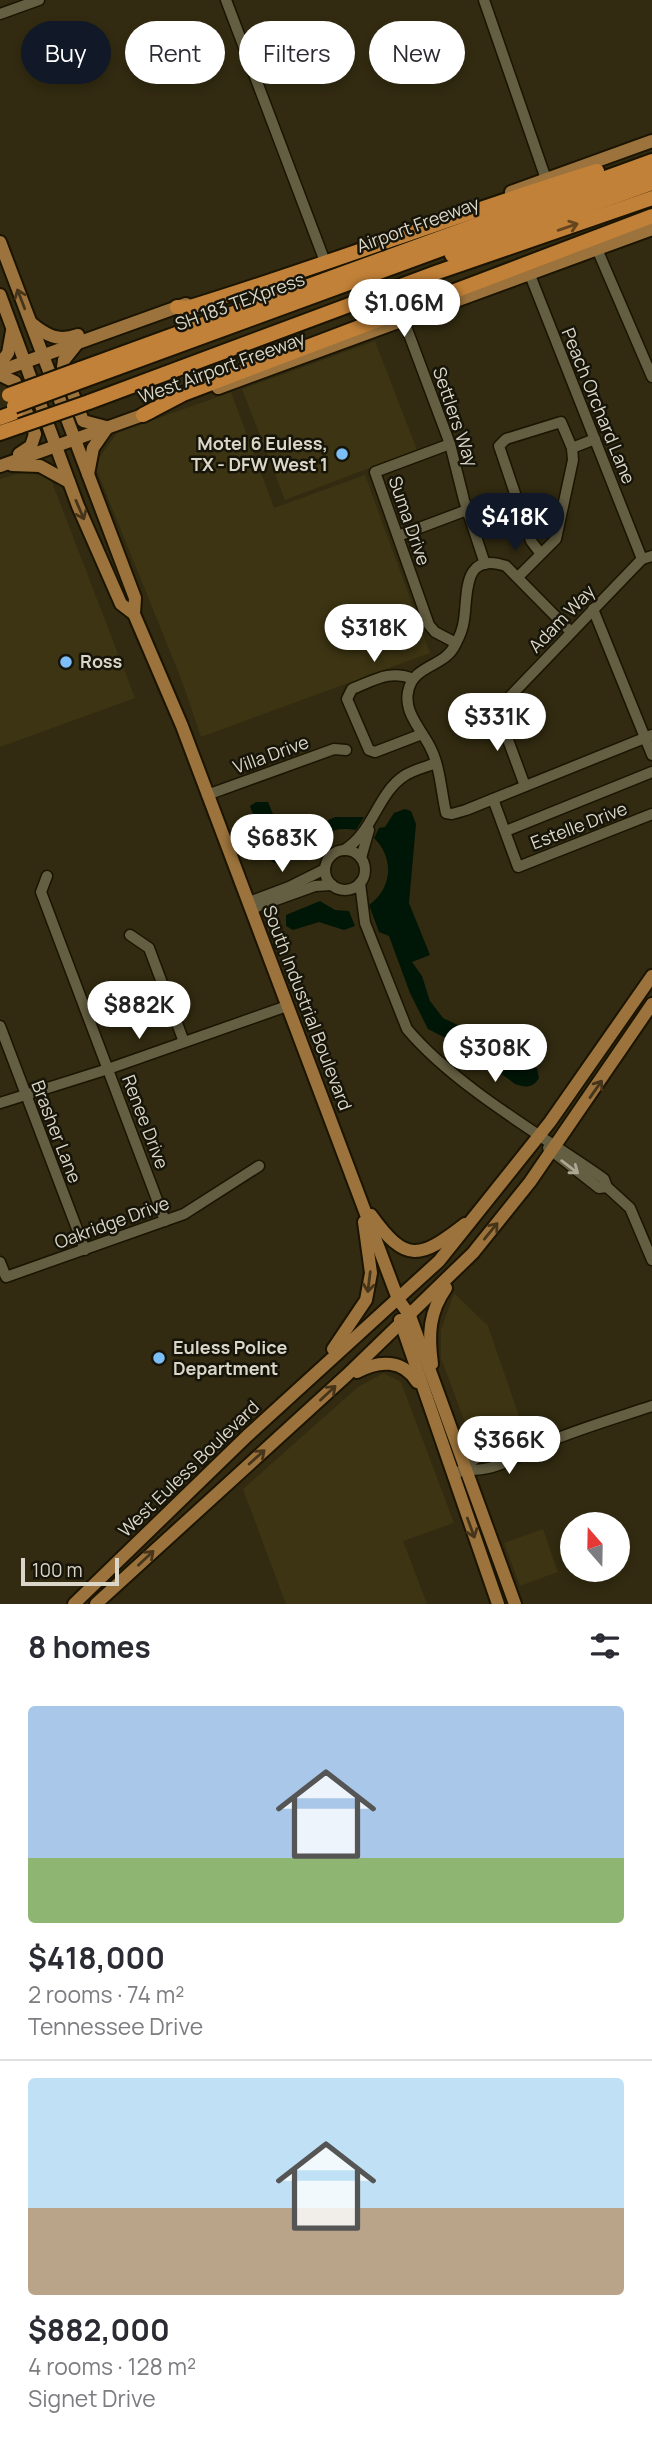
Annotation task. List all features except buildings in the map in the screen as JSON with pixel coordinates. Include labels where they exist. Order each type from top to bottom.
[{"type":"highway","points":[[177,307],[187,308],[298,274],[512,197],[652,153]]},
{"type":"highway","name":"Airport Freeway","points":[[0,433],[10,408],[652,161]]},
{"type":"highway","name":"SH 183 TEXpress","points":[[83,379],[652,172]]},
{"type":"highway","name":"SH 183 TEXpress","points":[[83,379],[652,183]]},
{"type":"highway","name":"Airport Freeway","points":[[10,408],[89,402],[438,272],[652,198]]},
{"type":"highway","points":[[143,415],[183,394],[652,216]]},
{"type":"highway","points":[[0,418],[10,408]]},
{"type":"main road","points":[[0,373],[132,322],[324,258],[652,141]]},
{"type":"main road","name":"West Airport Freeway","points":[[2,465],[652,229]]},
{"type":"main road","name":"South Industrial Boulevard","points":[[0,242],[135,598],[134,614],[250,906],[398,1298],[430,1393],[453,1476],[498,1604]]},
{"type":"main road","name":"South Industrial Boulevard","points":[[0,295],[69,482],[121,604],[134,614]]},
{"type":"main road","points":[[30,322],[52,338],[65,339],[117,322],[132,322]]},
{"type":"main road","points":[[0,364],[8,353],[12,327]]},
{"type":"main road","points":[[79,342],[64,360],[63,367],[83,421],[107,427],[93,448],[88,476]]},
{"type":"main road","points":[[0,373],[15,382],[35,440],[22,453],[2,465]]},
{"type":"main road","points":[[2,465],[40,467],[69,482]]},
{"type":"main road","name":"West Euless Boulevard","points":[[74,1604],[316,1372],[439,1261],[487,1205],[539,1136],[652,976]]},
{"type":"main road","name":"West Euless Boulevard","points":[[96,1604],[405,1321],[472,1253],[554,1149],[652,1004]]},
{"type":"main road","points":[[361,1202],[392,1244],[407,1251],[419,1251],[442,1241],[487,1205]]},
{"type":"main road","points":[[316,1372],[366,1300],[371,1273],[363,1224],[366,1214]]},
{"type":"main road","points":[[430,1393],[430,1327],[434,1308],[472,1253]]},
{"type":"main road","points":[[347,1375],[380,1363],[401,1366],[430,1393]]},
{"type":"main road","name":"South Industrial Boulevard","points":[[430,1393],[466,1469],[515,1604]]},
{"type":"main road","points":[[265,1420],[280,1437]]},
{"type":"main road","points":[[198,1485],[192,1501],[198,1510]]},
{"type":"street","points":[[0,13],[39,0]]},
{"type":"street","points":[[226,0],[324,258]]},
{"type":"street","points":[[484,0],[546,179]]},
{"type":"street","points":[[597,249],[652,377]]},
{"type":"street","name":"Peach Orchard Lane","points":[[530,275],[638,548]]},
{"type":"street","name":"Settlers Way","points":[[404,321],[450,444],[485,565]]},
{"type":"street","points":[[519,577],[556,539],[573,460],[572,448],[561,422],[506,439],[499,446],[531,541],[541,554]]},
{"type":"street","points":[[572,448],[595,439]]},
{"type":"street","name":"Suma Drive","points":[[450,444],[375,472],[429,625],[456,643]]},
{"type":"street","points":[[398,536],[467,510]]},
{"type":"street","name":"Adam Way","points":[[525,786],[497,710],[593,609],[647,557],[638,548]]},
{"type":"street","points":[[571,632],[506,566],[485,565],[472,572],[467,579],[464,621],[456,643],[448,657],[422,668],[408,691],[408,706],[436,763],[446,813],[452,814],[493,799],[649,736]]},
{"type":"street","points":[[593,609],[649,736],[652,755]]},
{"type":"street","points":[[413,679],[403,675],[388,675],[352,689],[348,695],[369,750],[375,752],[422,733]]},
{"type":"street","name":"Villa Drive","points":[[207,795],[334,749],[346,750]]},
{"type":"street","points":[[250,906],[326,869],[334,854],[357,840],[393,787],[405,776],[436,763]]},
{"type":"street","points":[[493,799],[506,831],[652,772]]},
{"type":"street","name":"Estelle Drive","points":[[506,831],[518,867],[652,814]]},
{"type":"street","points":[[365,923],[360,883],[365,874],[361,858],[373,820]]},
{"type":"street","points":[[344,850],[361,858]]},
{"type":"street","points":[[326,869],[332,885]]},
{"type":"street","name":"Renee Drive","points":[[47,876],[41,892],[165,1221]]},
{"type":"street","points":[[343,890],[360,883]]},
{"type":"street","points":[[250,906],[315,886],[332,885],[343,890],[365,923],[400,1016],[413,1037],[539,1136],[599,1188],[607,1187],[631,1208],[652,1260]]},
{"type":"street","points":[[130,934],[149,948],[184,1042]]},
{"type":"street","points":[[0,1103],[108,1069],[288,1006]]},
{"type":"street","name":"Brasher Lane","points":[[0,1026],[24,1096],[85,1250]]},
{"type":"street","name":"Oakridge Drive","points":[[0,1262],[6,1277],[184,1214],[259,1166]]},
{"type":"street","points":[[453,1476],[466,1469],[475,1459],[523,1444],[543,1444],[652,1406]]},
{"type":"shaded area","points":[[375,341],[417,450],[285,500],[242,389]]},
{"type":"shaded area","points":[[231,392],[274,508],[365,475],[430,653],[201,737],[182,681],[97,471],[98,459],[117,433]]},
{"type":"shaded area","points":[[24,472],[50,477],[135,698],[0,747],[0,479]]},
{"type":"shaded area","points":[[256,802],[268,802],[280,831],[289,839],[335,817],[364,817],[356,830],[341,829],[330,832],[305,855],[274,863],[270,860],[250,806]]},
{"type":"shaded area","points":[[405,809],[411,811],[416,824],[409,903],[430,955],[412,962],[422,976],[430,1001],[443,1018],[471,1031],[523,1067],[537,1068],[539,1078],[531,1085],[515,1084],[469,1050],[428,1029],[410,993],[389,936],[379,932],[369,905],[383,890],[388,863],[381,846],[374,838],[379,828],[385,827],[394,813]]},
{"type":"shaded area","points":[[320,901],[335,910],[349,911],[355,926],[344,930],[319,922],[293,930],[286,926],[286,915]]},
{"type":"shaded area","points":[[454,1293],[488,1326],[521,1422],[471,1439],[441,1358],[441,1330]]},
{"type":"shaded area","points":[[384,1373],[401,1382],[454,1523],[403,1541],[427,1604],[286,1604],[243,1489],[358,1387]]},
{"type":"shaded area","points":[[543,1529],[558,1572],[520,1586],[504,1543]]},
{"type":"place","name":"Motel 6 Euless, TX - DFW West 1","points":[[342,454]]},
{"type":"place","name":"Ross","points":[[66,662]]},
{"type":"place","name":"Euless Police Department","points":[[159,1358]]}]
